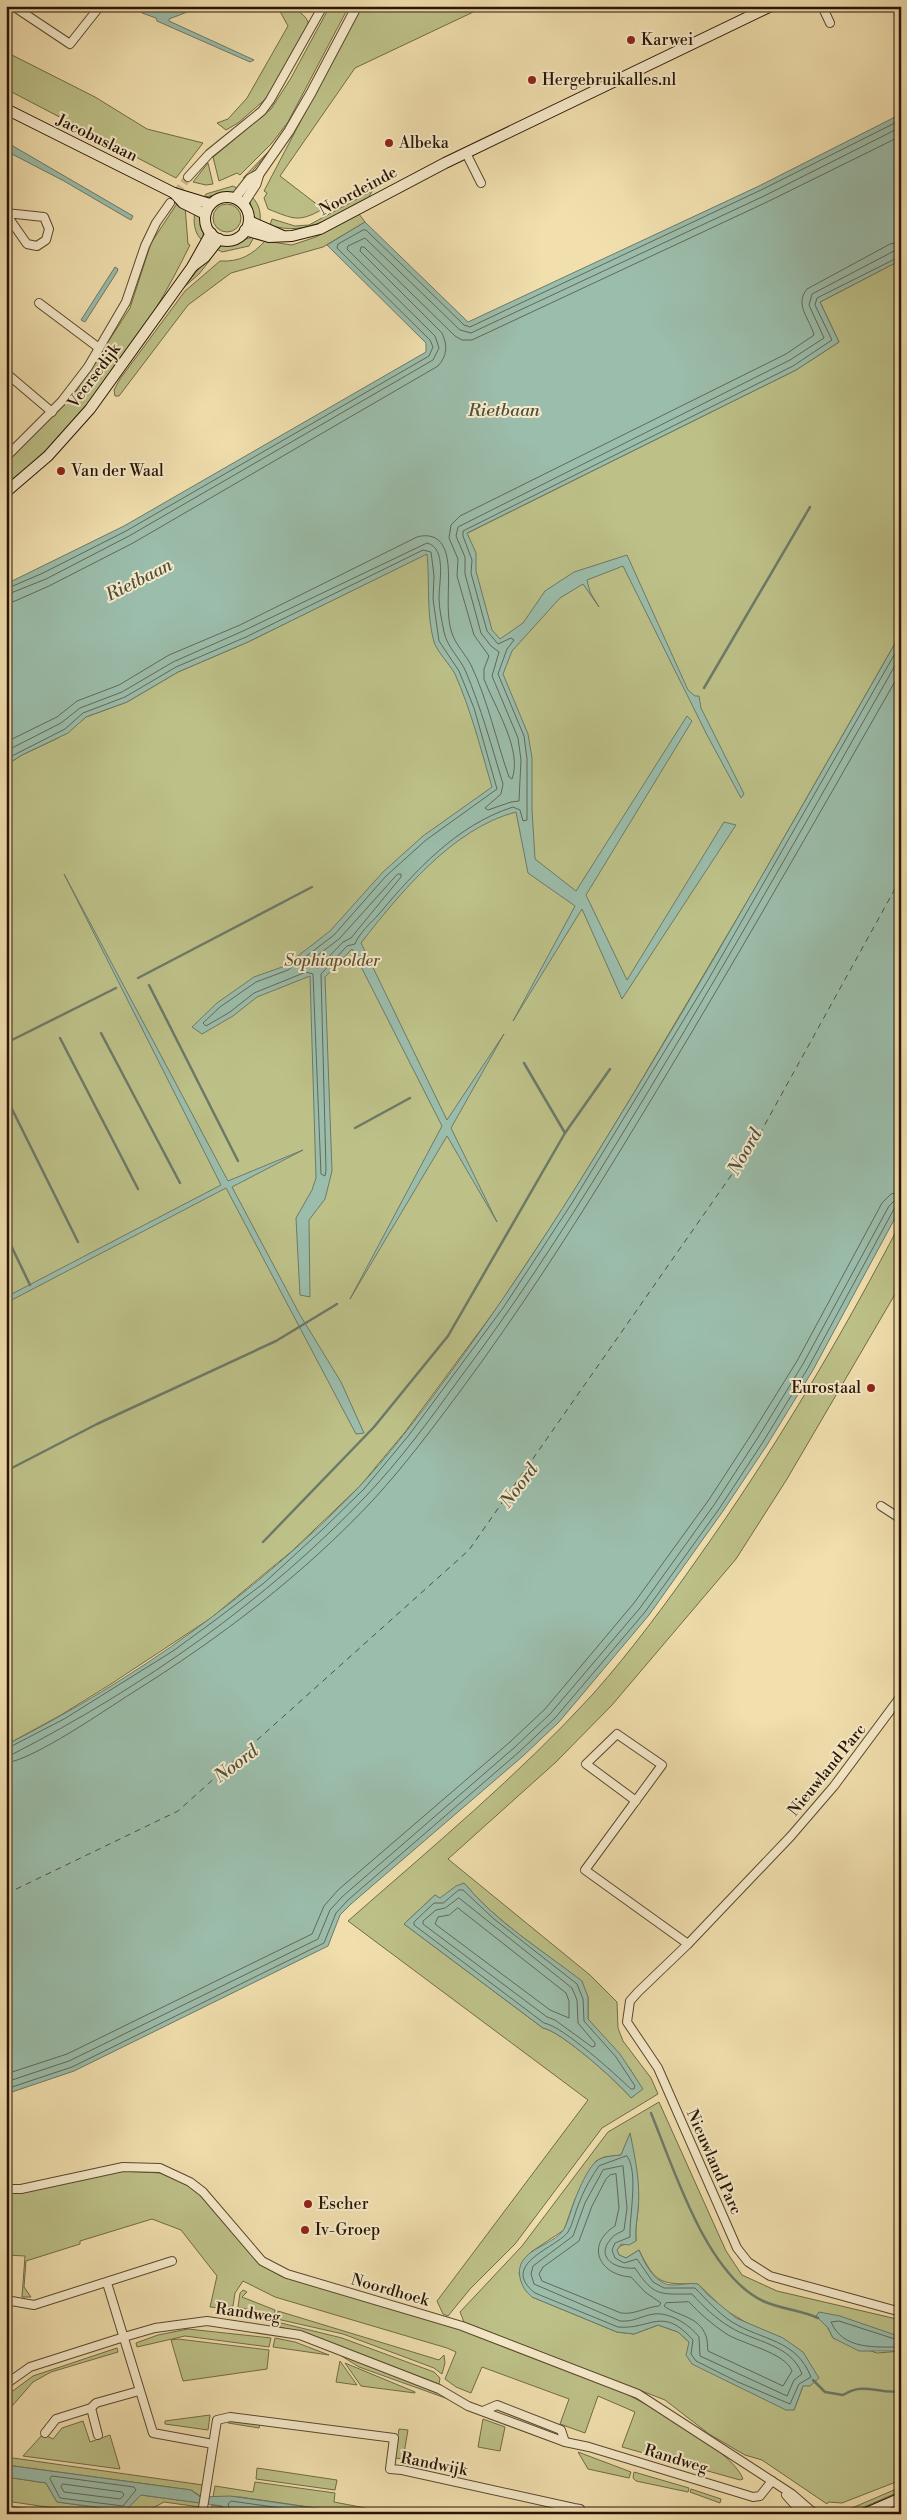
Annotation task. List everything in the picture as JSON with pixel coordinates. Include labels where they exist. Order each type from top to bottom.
[{"type":"main road","name":"Noordeinde","points":[[247,226],[269,237],[292,236],[320,228],[466,153],[771,6]]},
{"type":"main road","name":"Jacobuslaan","points":[[6,109],[174,193],[210,204]]},
{"type":"main road","name":"Jacobuslaan","points":[[174,193],[183,202],[206,214]]},
{"type":"main road","points":[[222,197],[239,201],[248,212],[247,226],[234,240],[215,236],[206,224],[206,214],[210,204],[222,197]]},
{"type":"main road","name":"Veersedijk","points":[[6,492],[48,456],[90,409],[215,236]]},
{"type":"main road","points":[[864,2514],[901,2498]]},
{"type":"street","points":[[13,6],[70,44],[100,6]]},
{"type":"street","points":[[188,177],[209,154],[262,111],[323,6]]},
{"type":"street","points":[[239,201],[250,179],[259,174],[307,100],[357,6]]},
{"type":"street","points":[[822,6],[830,23]]},
{"type":"street","points":[[466,153],[481,184]]},
{"type":"street","points":[[6,458],[73,389],[126,302],[145,246],[156,223],[170,203]]},
{"type":"street","points":[[6,213],[44,217],[49,229],[46,240],[37,246],[27,244],[6,213]]},
{"type":"street","points":[[38,303],[99,348]]},
{"type":"street","points":[[6,373],[52,412]]},
{"type":"street","points":[[880,1506],[901,1519]]},
{"type":"street","name":"Nieuwland Parc","points":[[901,1696],[816,1808],[688,1944],[630,2001],[627,2022],[658,2068],[737,2248],[748,2262],[770,2276],[901,2312]]},
{"type":"street","points":[[636,1801],[586,1764],[617,1734],[662,1766],[586,1870],[688,1944]]},
{"type":"street","name":"Noordhoek","points":[[6,2189],[21,2188],[123,2167],[160,2168],[176,2174],[203,2192],[262,2261],[287,2274],[462,2326],[638,2394],[798,2498],[815,2514]]},
{"type":"street","points":[[6,2300],[34,2305],[107,2284],[172,2261]]},
{"type":"street","points":[[107,2284],[153,2433],[213,2444]]},
{"type":"street","name":"Randweg","points":[[6,2384],[30,2367],[124,2337],[155,2328],[207,2321],[300,2335],[440,2389],[461,2402],[483,2411],[497,2405],[561,2430],[565,2442],[589,2447],[752,2497],[760,2496],[772,2481]]},
{"type":"street","points":[[45,2432],[56,2419],[91,2408],[96,2404],[140,2391]]},
{"type":"street","points":[[91,2408],[98,2436]]},
{"type":"street","name":"Randwijk","points":[[203,2510],[217,2420],[230,2417],[394,2438],[390,2469],[580,2509],[580,2514]]},
{"type":"street","name":"Noordhoek","points":[[772,2481],[803,2514]]},
{"type":"street","points":[[10,2512],[32,2514]]},
{"type":"green space","points":[[277,6],[291,8],[299,12],[306,18],[308,27],[268,97],[238,123],[226,130],[217,123],[228,119],[247,98],[288,26]]},
{"type":"green space","points":[[330,6],[349,6],[288,122],[272,143],[240,175],[237,173],[219,181],[213,157],[271,109],[291,78]]},
{"type":"green space","points":[[361,6],[486,6],[355,68],[280,176],[323,209],[308,216],[296,218],[268,209],[264,198],[267,193],[264,191]]},
{"type":"green space","points":[[6,52],[95,97],[147,129],[203,143],[176,178],[6,89]]},
{"type":"green space","points":[[269,151],[246,179],[243,178]]},
{"type":"green space","points":[[208,163],[213,184],[206,185],[193,182]]},
{"type":"green space","points":[[233,186],[239,189],[232,193],[204,197],[206,194]]},
{"type":"green space","points":[[372,191],[369,197],[322,222],[297,228],[270,225],[272,219],[295,226],[309,225]]},
{"type":"green space","points":[[252,197],[259,208],[260,222],[251,211]]},
{"type":"green space","points":[[178,202],[185,206],[188,244],[190,245],[134,344],[88,406],[35,460],[6,484],[6,462],[77,390],[130,308],[151,243]]},
{"type":"green space","points":[[227,204],[237,208],[241,218],[237,228],[227,232],[217,228],[213,218],[217,208]]},
{"type":"green space","points":[[195,211],[203,225],[202,240],[197,234],[195,227]]},
{"type":"green space","points":[[359,214],[365,222],[323,247],[231,273],[188,305],[119,396],[115,396],[114,390],[120,379],[185,291],[220,261],[245,257],[265,241],[292,245],[316,237]]},
{"type":"green space","points":[[254,237],[249,246],[222,252],[215,248],[227,244]]},
{"type":"green space","points":[[208,258],[210,260],[199,274],[183,288]]},
{"type":"green space","name":"Sophiapolder","points":[[901,260],[901,633],[758,883],[632,1096],[568,1201],[499,1305],[405,1432],[360,1486],[292,1551],[211,1618],[61,1715],[6,1745],[6,765],[22,755],[58,738],[86,717],[127,702],[178,672],[248,642],[796,370],[839,342],[820,302]]},
{"type":"green space","points":[[901,1222],[901,1284],[787,1479],[736,1559],[612,1705],[556,1762],[448,1859],[590,1975],[617,2002],[618,2028],[623,2041],[651,2078],[658,2094],[602,2128],[515,2244],[470,2289],[448,2316],[443,2314],[437,2301],[588,2100],[348,1921],[474,1811],[535,1754],[593,1694],[621,1661],[686,1576],[780,1436],[878,1266]],"holes":[[[464,1883],[505,1923],[581,1981],[588,1997],[588,2019],[630,2069],[642,2089],[631,2098],[575,2047],[563,2038],[543,2028],[404,1924],[435,1895],[440,1899]]]},
{"type":"green space","points":[[659,2102],[726,2251],[742,2275],[777,2291],[901,2320],[901,2337],[828,2328],[833,2338],[877,2353],[901,2351],[901,2480],[842,2503],[828,2502],[827,2504],[762,2460],[745,2455],[709,2434],[665,2400],[464,2322],[460,2312],[522,2246],[608,2132]],"holes":[[[630,2134],[638,2190],[636,2241],[620,2246],[617,2250],[619,2255],[626,2258],[639,2250],[655,2276],[661,2280],[676,2284],[698,2284],[725,2310],[752,2326],[803,2386],[794,2410],[689,2342],[678,2332],[658,2325],[634,2334],[617,2332],[532,2297],[526,2291],[519,2273],[531,2252],[564,2230],[575,2199],[596,2161],[604,2157],[621,2155]]]},
{"type":"green space","points":[[121,2171],[160,2173],[190,2186],[207,2201],[260,2264],[281,2276],[442,2322],[548,2359],[600,2381],[649,2406],[697,2435],[730,2461],[743,2479],[740,2480],[622,2447],[635,2412],[598,2396],[585,2433],[560,2424],[569,2399],[482,2367],[471,2393],[456,2387],[445,2379],[456,2352],[275,2297],[243,2281],[235,2293],[233,2306],[210,2307],[217,2276],[181,2230],[152,2219],[80,2241],[80,2244],[26,2261],[24,2287],[31,2297],[22,2297],[25,2256],[6,2255],[6,2191],[23,2191]]},
{"type":"green space","points":[[243,2290],[247,2292],[242,2297],[275,2310],[274,2316],[238,2307],[240,2293]]},
{"type":"green space","points":[[278,2311],[439,2360],[444,2355],[445,2363],[442,2374],[434,2368],[343,2334],[277,2319]]},
{"type":"green space","points":[[277,2322],[342,2338],[434,2372],[440,2378],[439,2384],[327,2341],[277,2326]]},
{"type":"green space","points":[[188,2329],[271,2338],[269,2347],[185,2336],[137,2347],[136,2343],[158,2335]]},
{"type":"green space","points":[[275,2338],[295,2342],[329,2355],[273,2347]]},
{"type":"green space","points":[[178,2339],[269,2350],[267,2369],[183,2381],[171,2340]]},
{"type":"green space","points":[[117,2348],[118,2352],[51,2372],[33,2382],[6,2413],[6,2396],[33,2376]]},
{"type":"green space","points":[[340,2355],[436,2392],[451,2400],[359,2367]]},
{"type":"green space","points":[[340,2361],[357,2385],[336,2382]]},
{"type":"green space","points":[[345,2363],[415,2392],[415,2393],[361,2386]]},
{"type":"green space","points":[[210,2415],[208,2430],[165,2424],[165,2421]]},
{"type":"green space","points":[[229,2419],[260,2424],[259,2428],[228,2423]]},
{"type":"green space","points":[[483,2419],[505,2427],[500,2451],[478,2447]]},
{"type":"green space","points":[[83,2421],[90,2442],[110,2435],[120,2469],[23,2456],[43,2434],[53,2439],[62,2428]]},
{"type":"green space","points":[[399,2429],[408,2430],[403,2459],[395,2458]]},
{"type":"green space","points":[[578,2452],[631,2472],[629,2478],[588,2469]]},
{"type":"green space","points":[[6,2457],[203,2485],[202,2497],[191,2490],[6,2465]]},
{"type":"green space","points":[[257,2468],[337,2480],[335,2490],[256,2479]]},
{"type":"green space","points":[[634,2472],[689,2488],[688,2492],[636,2481],[633,2478]]},
{"type":"green space","points":[[6,2477],[46,2483],[57,2502],[125,2511],[141,2495],[201,2503],[200,2507],[164,2502],[142,2514],[95,2514],[6,2501]]},
{"type":"green space","points":[[255,2482],[335,2493],[334,2502],[397,2514],[357,2514],[240,2497],[213,2497],[215,2486],[253,2492]]},
{"type":"green space","points":[[901,2487],[901,2491],[848,2514],[838,2514]]},
{"type":"green space","points":[[691,2489],[721,2499],[720,2503],[690,2492]]},
{"type":"green space","points":[[212,2505],[224,2507],[227,2514],[211,2514]]},
{"type":"water","points":[[144,6],[176,6],[180,12],[203,6],[169,19],[169,21],[254,60],[250,62],[157,21],[156,18],[142,13]]},
{"type":"water","name":"Rietbaan","points":[[901,114],[901,260],[820,302],[839,342],[796,370],[467,533],[476,553],[476,571],[492,630],[500,639],[523,623],[545,591],[574,572],[627,555],[688,690],[695,696],[699,696],[701,708],[744,794],[741,798],[707,735],[623,566],[587,580],[590,592],[599,607],[583,584],[560,598],[512,651],[503,674],[528,734],[532,758],[532,809],[535,859],[576,891],[687,716],[692,721],[586,895],[627,980],[724,822],[736,825],[622,999],[582,909],[513,1021],[575,906],[528,873],[516,812],[493,820],[471,832],[429,865],[410,884],[361,943],[447,1120],[504,1034],[451,1128],[497,1222],[447,1136],[350,1299],[442,1126],[352,949],[325,977],[332,1171],[325,1199],[309,1220],[310,1297],[300,1295],[296,1218],[312,1190],[316,1178],[310,976],[257,997],[233,1016],[202,1034],[192,1027],[217,1003],[254,977],[285,966],[330,931],[383,872],[423,836],[492,787],[461,688],[455,674],[434,642],[429,609],[427,554],[248,642],[178,672],[127,702],[86,717],[68,733],[22,755],[6,765],[6,584],[124,526],[426,352],[426,343],[327,245],[365,222],[468,322],[759,186]]},
{"type":"water","points":[[6,142],[133,216],[131,220],[64,181],[6,151]]},
{"type":"water","points":[[115,267],[118,269],[117,272],[85,322],[81,320]]},
{"type":"water","name":"Noord","points":[[901,633],[901,1207],[813,1370],[767,1445],[723,1511],[649,1615],[559,1722],[523,1756],[351,1904],[340,1915],[328,1946],[74,2071],[6,2094],[6,1745],[102,1692],[193,1631],[237,1598],[279,1563],[358,1488],[425,1408],[544,1238],[599,1150],[715,957]]},
{"type":"water","points":[[64,874],[228,1181],[303,1150],[232,1187],[300,1315],[341,1382],[364,1433],[356,1434],[226,1188],[6,1303],[6,1297],[221,1185]]},
{"type":"water","points":[[464,1883],[505,1923],[582,1981],[588,1997],[588,2019],[620,2054],[643,2089],[631,2098],[603,2070],[563,2038],[543,2028],[404,1924],[435,1895],[440,1898],[456,1886]]},
{"type":"water","points":[[630,2133],[639,2191],[636,2241],[629,2245],[621,2244],[617,2250],[619,2255],[626,2258],[639,2250],[649,2270],[661,2282],[670,2285],[698,2284],[708,2295],[736,2318],[783,2338],[803,2352],[819,2378],[810,2386],[803,2386],[794,2410],[786,2410],[692,2364],[686,2355],[689,2342],[678,2332],[658,2325],[634,2334],[617,2332],[532,2297],[524,2288],[520,2278],[520,2268],[523,2261],[528,2254],[559,2235],[564,2229],[578,2191],[590,2169],[598,2160],[609,2156],[621,2155]]},
{"type":"water","points":[[819,2312],[840,2316],[901,2337],[901,2351],[859,2351],[833,2338],[828,2328],[816,2316]]},
{"type":"water","points":[[6,2465],[191,2490],[200,2497],[230,2496],[357,2514],[227,2514],[222,2506],[141,2495],[125,2511],[57,2502],[46,2483],[6,2477]]},
{"type":"waterway","points":[[704,688],[810,507]]},
{"type":"waterway","points":[[138,978],[312,887]]},
{"type":"waterway","points":[[149,985],[238,1161]]},
{"type":"waterway","points":[[6,1043],[116,988]]},
{"type":"waterway","points":[[101,1033],[180,1183]]},
{"type":"waterway","points":[[60,1038],[138,1189]]},
{"type":"waterway","points":[[524,1063],[565,1133]]},
{"type":"waterway","points":[[263,1542],[374,1427],[448,1336],[565,1133],[610,1069]]},
{"type":"waterway","points":[[6,1097],[78,1242]]},
{"type":"waterway","points":[[355,1128],[410,1098]]},
{"type":"waterway","points":[[6,1235],[30,1285]]},
{"type":"waterway","points":[[6,1471],[97,1424],[276,1341],[337,1304]]},
{"type":"waterway","points":[[651,2113],[694,2218],[725,2268],[743,2287],[763,2301],[818,2318]]},
{"type":"waterway","points":[[813,2380],[825,2392],[843,2395],[858,2389],[901,2391]]},
{"type":"ferry route","points":[[6,1894],[178,1811],[469,1550],[758,1137],[901,878]]},
{"type":"tunnel","points":[[170,203],[188,177]]},
{"type":"place","name":"Karwei","points":[[631,40]]},
{"type":"place","name":"Hergebruikalles.nl","points":[[532,80]]},
{"type":"place","name":"Albeka","points":[[389,143]]},
{"type":"place","name":"Van der Waal","points":[[61,471]]},
{"type":"place","name":"Eurostaal","points":[[871,1388]]},
{"type":"place","name":"Escher","points":[[308,2204]]},
{"type":"place","name":"Iv-Groep","points":[[305,2230]]}]
